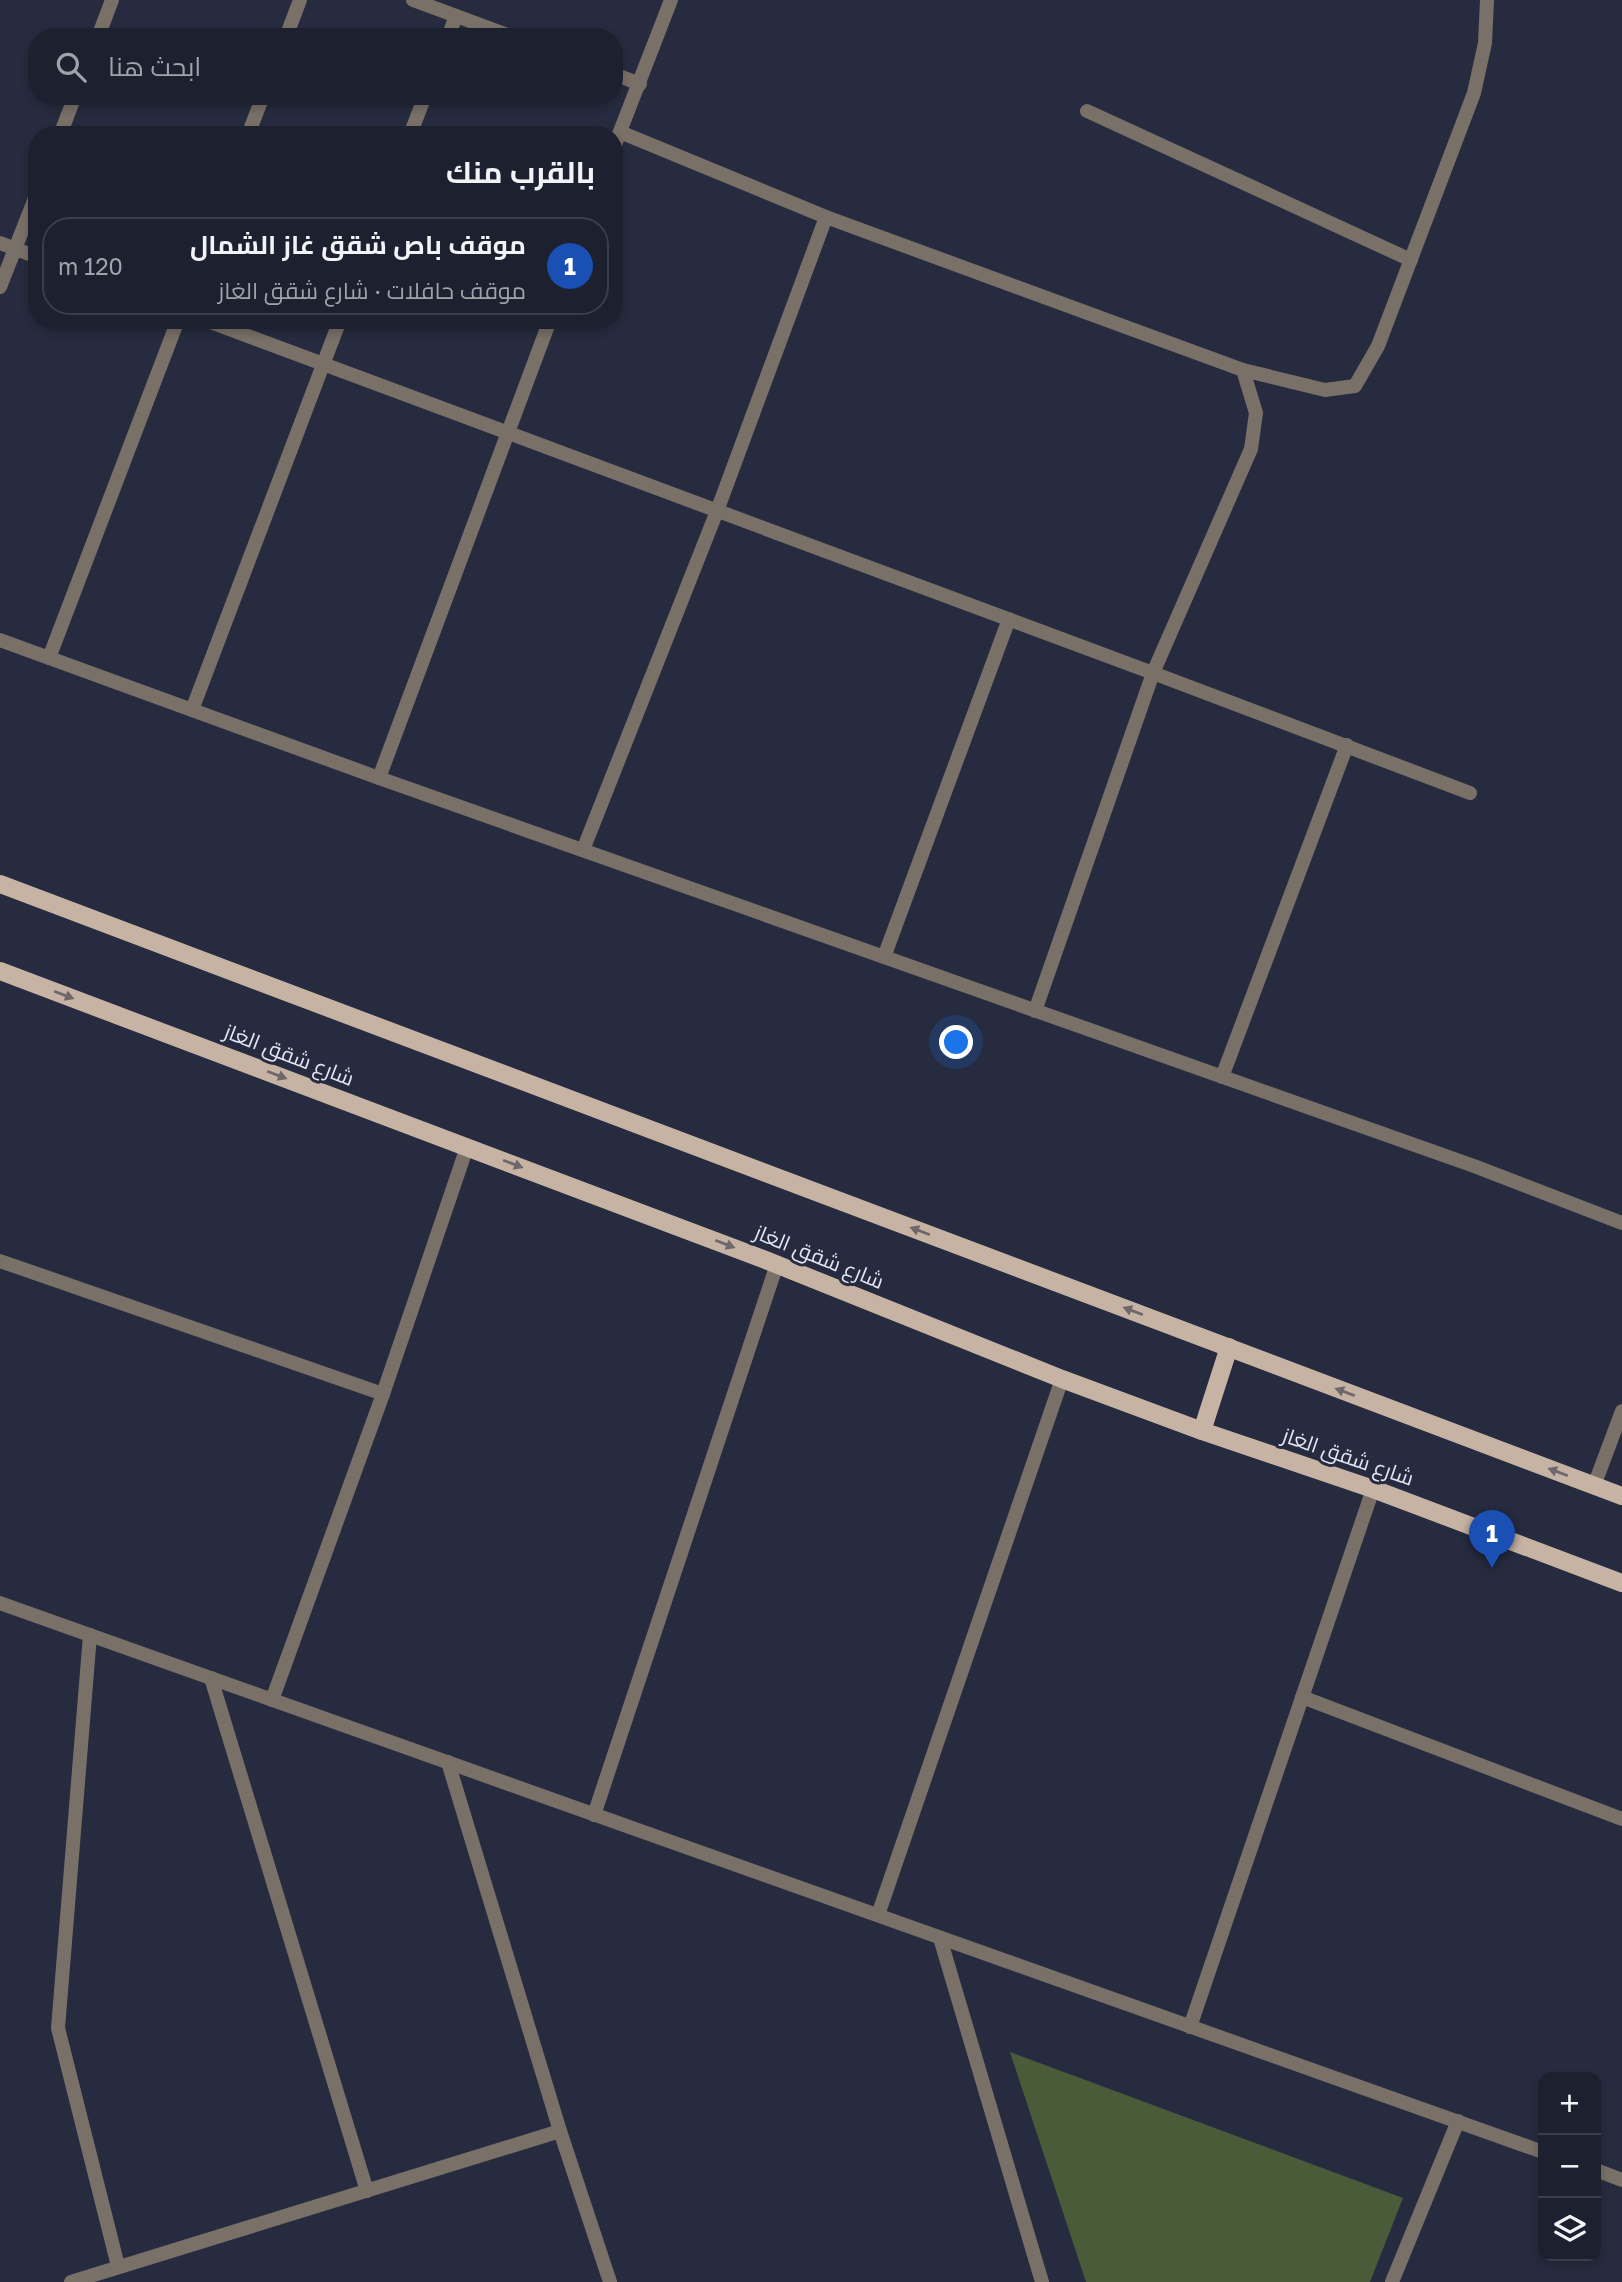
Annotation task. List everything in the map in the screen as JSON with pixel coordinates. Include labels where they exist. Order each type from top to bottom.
[{"type":"main road","points":[[0,884],[1622,1496]]},
{"type":"main road","name":"شارع شقق الغاز","points":[[0,971],[777,1264],[1062,1379],[1202,1431],[1373,1489],[1622,1583]]},
{"type":"main road","points":[[1202,1431],[1229,1347]]},
{"type":"street","points":[[101,28],[112,0]]},
{"type":"street","points":[[289,28],[300,0]]},
{"type":"street","points":[[413,0],[489,28]]},
{"type":"street","points":[[622,126],[671,0]]},
{"type":"street","points":[[623,133],[826,217],[1243,370],[1325,390],[1355,386],[1378,346],[1474,93],[1485,43],[1487,0]]},
{"type":"street","points":[[451,28],[456,16]]},
{"type":"street","points":[[623,77],[640,84]]},
{"type":"street","points":[[63,126],[72,105]]},
{"type":"street","points":[[251,126],[260,105]]},
{"type":"street","points":[[414,126],[422,105]]},
{"type":"street","points":[[1087,111],[1411,260]]},
{"type":"street","points":[[0,287],[28,216]]},
{"type":"street","points":[[583,850],[717,511],[826,217]]},
{"type":"street","points":[[0,243],[28,254]]},
{"type":"street","points":[[49,658],[175,329]]},
{"type":"street","points":[[229,329],[1470,793]]},
{"type":"street","points":[[192,710],[337,329]]},
{"type":"street","points":[[379,778],[547,329]]},
{"type":"street","points":[[1035,1011],[1153,673],[1251,449],[1255,413],[1243,370]]},
{"type":"street","points":[[884,957],[1009,619]]},
{"type":"street","points":[[0,640],[379,778],[1474,1167],[1622,1223]]},
{"type":"street","points":[[1222,1077],[1347,745]]},
{"type":"street","points":[[272,1700],[383,1394],[467,1147]]},
{"type":"street","points":[[0,1261],[383,1394]]},
{"type":"street","points":[[594,1815],[777,1264]]},
{"type":"street","points":[[878,1915],[1062,1379]]},
{"type":"street","points":[[1594,1486],[1622,1411]]},
{"type":"street","points":[[1190,2026],[1373,1489]]},
{"type":"street","points":[[0,1603],[1538,2150]]},
{"type":"street","points":[[90,1635],[58,2028],[118,2266]]},
{"type":"street","points":[[211,1678],[367,2191]]},
{"type":"street","points":[[1302,1697],[1622,1819]]},
{"type":"street","points":[[448,1762],[560,2131],[610,2282]]},
{"type":"street","points":[[940,1938],[1042,2282]]},
{"type":"street","points":[[1392,2282],[1458,2121]]},
{"type":"street","points":[[71,2282],[560,2131]]},
{"type":"street","points":[[1601,2172],[1622,2180]]},
{"type":"green space","points":[[1010,2052],[1403,2198],[1370,2282],[1086,2282]]},
{"type":"place","name":"موقف باص شقق غاز الشمال","points":[[1492,1568]]}]
